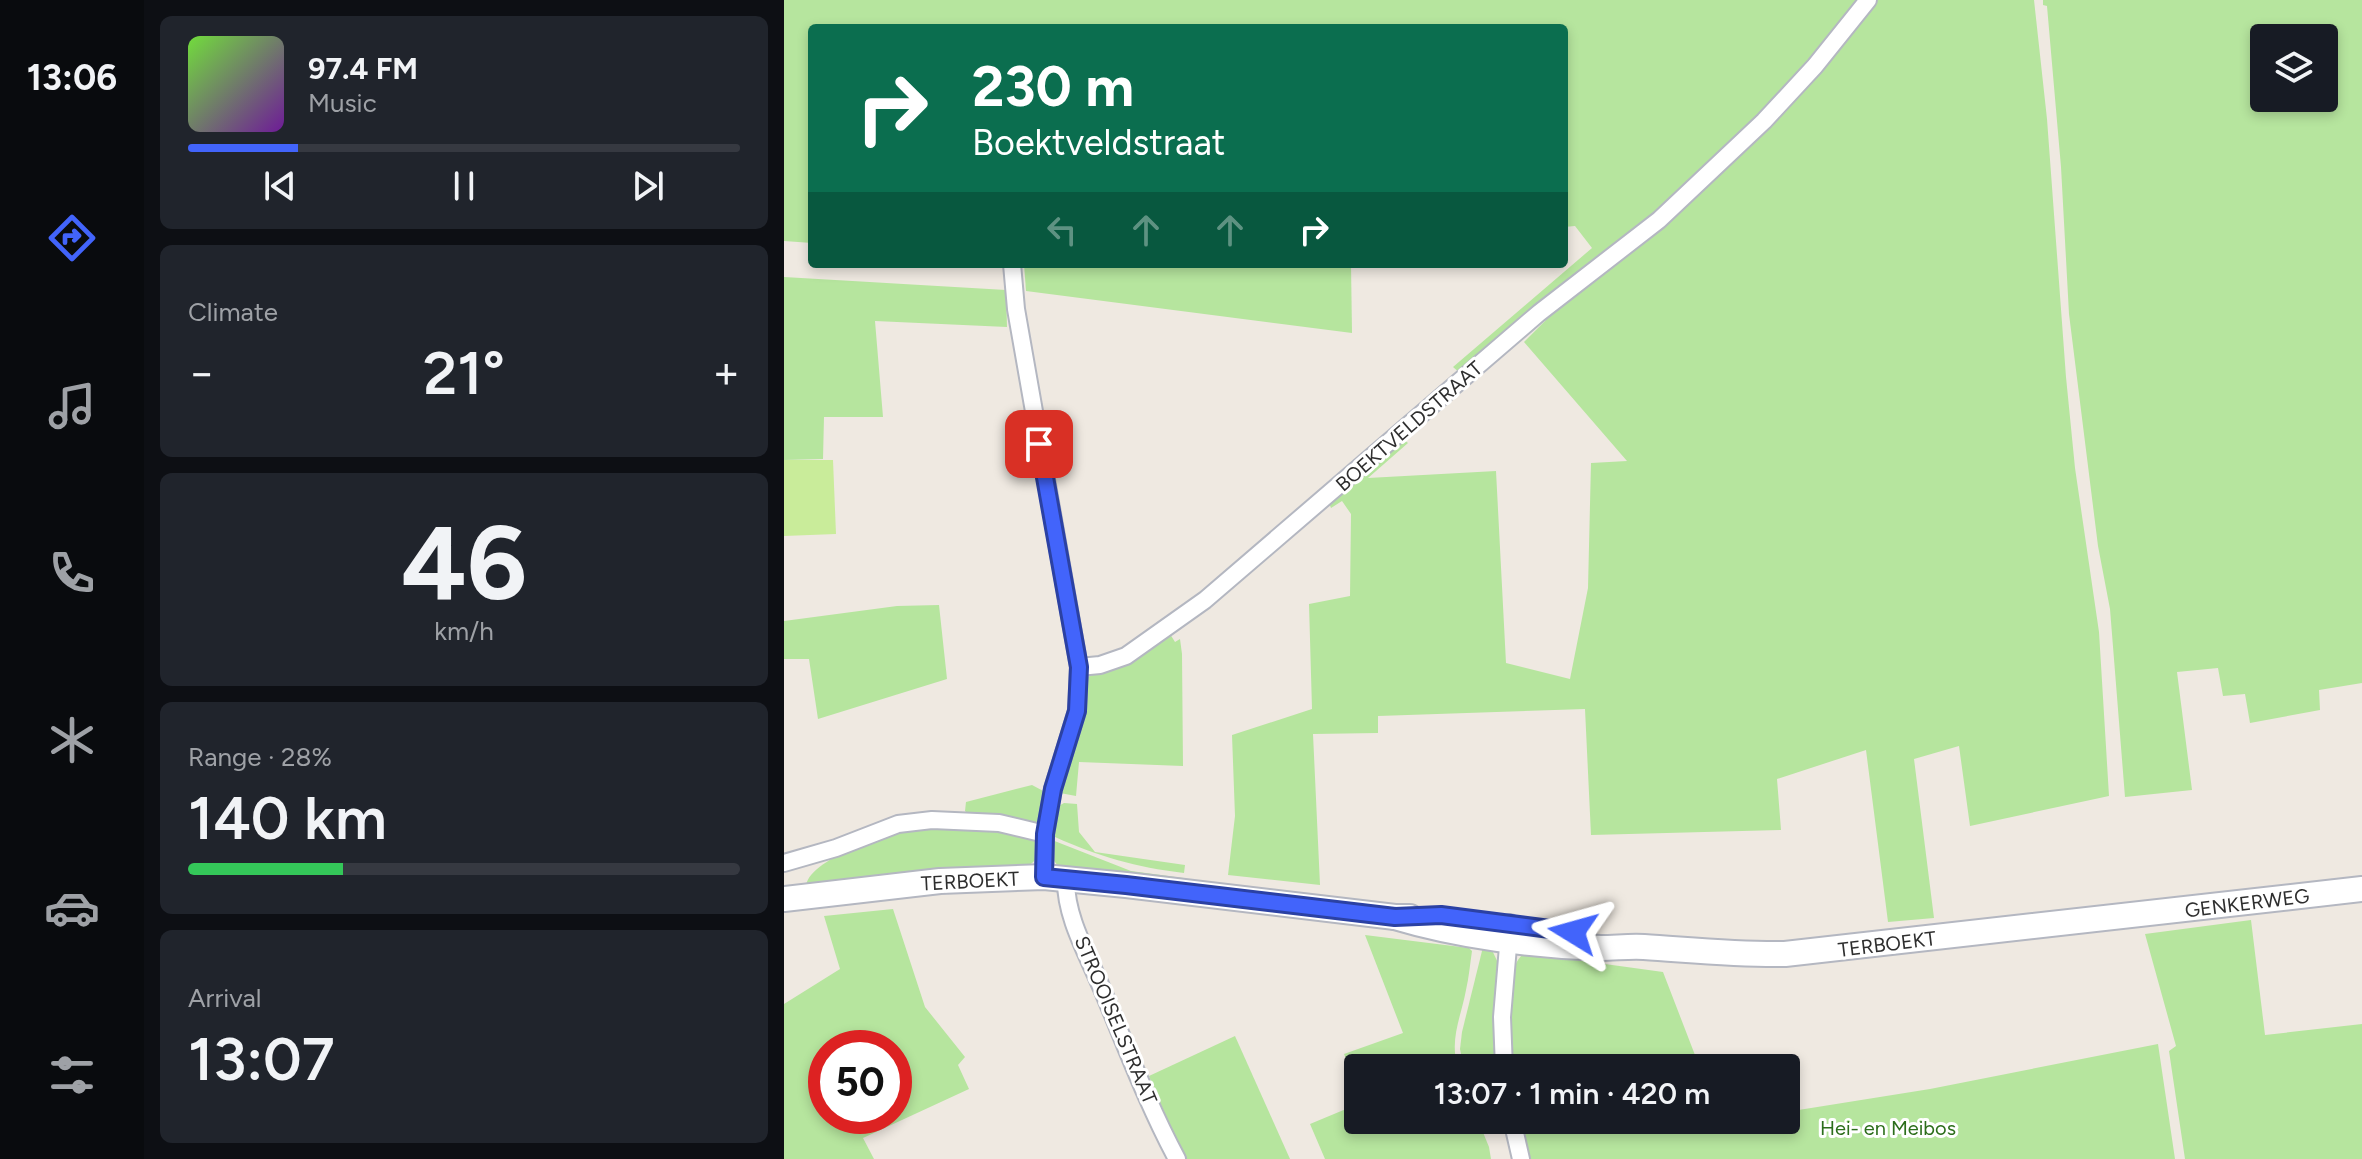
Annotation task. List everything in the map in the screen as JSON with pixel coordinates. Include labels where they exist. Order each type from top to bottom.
[{"type":"main road","name":"TERBOEKT","points":[[784,899],[940,881],[1055,878],[1395,917],[1442,931],[1509,931],[1601,948],[1642,947],[1753,955],[2131,916]]},
{"type":"main road","name":"GENKERWEG","points":[[2131,916],[2362,889]]},
{"type":"street","name":"BOEKTVELDSTRAAT","points":[[1079,667],[1100,665],[1126,656],[1205,600],[1539,313],[1659,220],[1764,121],[1815,66],[1868,0]]},
{"type":"street","points":[[1012,268],[1016,309],[1079,667],[1077,711],[1053,789],[1045,834],[1055,878]]},
{"type":"street","points":[[784,863],[836,848],[898,824],[932,820],[999,823],[1045,834]]},
{"type":"street","name":"STROOISELSTRAAT","points":[[1055,878],[1144,1090],[1177,1159]]},
{"type":"street","points":[[1503,1054],[1502,1017],[1509,931]]},
{"type":"street","points":[[1515,1134],[1521,1159]]},
{"type":"green space","points":[[784,0],[1860,0],[1795,78],[1663,209],[1461,374],[1453,367],[1592,248],[1575,226],[1568,227],[1568,24],[808,24],[808,243],[784,241]]},
{"type":"green space","points":[[1874,0],[2034,0],[2047,119],[2075,468],[2099,632],[2109,796],[1970,826],[1959,746],[1914,759],[1934,918],[1888,922],[1866,750],[1777,779],[1781,830],[1591,835],[1585,709],[1378,716],[1378,733],[1313,734],[1320,885],[1228,875],[1235,816],[1232,735],[1312,709],[1309,604],[1350,596],[1351,514],[1342,501],[1331,508],[1329,503],[1403,439],[1408,443],[1368,478],[1496,471],[1506,663],[1570,679],[1588,588],[1591,463],[1627,461],[1524,342],[1568,298],[1644,239]]},
{"type":"green space","points":[[2043,0],[2362,0],[2362,683],[2319,690],[2320,710],[2250,723],[2245,694],[2223,696],[2218,668],[2177,672],[2192,790],[2125,797],[2110,609],[2098,546],[2069,314],[2061,167],[2047,6],[2043,5]]},
{"type":"green space","points":[[1024,268],[1351,268],[1352,333],[1026,291]]},
{"type":"green space","points":[[784,277],[1006,290],[1007,327],[875,321],[883,417],[824,417],[823,459],[784,460]]},
{"type":"green space","points":[[784,460],[833,460],[836,534],[784,536]]},
{"type":"green space","points":[[939,605],[947,679],[818,719],[809,659],[784,659],[784,621],[897,606]]},
{"type":"green space","points":[[1170,634],[1175,642],[1180,639],[1182,654],[1183,766],[1079,762],[1076,796],[1060,793],[1077,738],[1084,684],[1088,677]]},
{"type":"green space","points":[[1032,785],[1047,793],[1042,826],[972,818],[965,811],[966,802]]},
{"type":"green space","points":[[1064,803],[1077,804],[1079,832],[1095,852],[1185,865],[1184,873],[1118,860],[1087,850],[1055,837],[1052,834],[1055,808]]},
{"type":"green space","points":[[915,826],[979,826],[1011,830],[1039,842],[1038,852],[1033,862],[1021,869],[806,888],[810,877],[834,858]]},
{"type":"green space","points":[[1052,840],[1131,871],[1183,878],[1180,881],[1062,868],[1054,859]]},
{"type":"green space","points":[[893,909],[925,1007],[965,1057],[958,1065],[969,1089],[912,1115],[912,1030],[808,1030],[808,1134],[872,1134],[863,1138],[874,1159],[784,1159],[784,1004],[840,969],[824,916]]},
{"type":"green space","points":[[2251,920],[2265,1035],[2362,1024],[2362,1159],[2185,1159],[2169,1051],[2176,1046],[2145,934]]},
{"type":"green space","points":[[1365,935],[1469,948],[1472,951],[1455,1038],[1456,1054],[1344,1054],[1403,1033]]},
{"type":"green space","points":[[1483,947],[1491,948],[1499,965],[1497,1054],[1461,1054],[1462,1032]]},
{"type":"green space","points":[[1525,953],[1663,972],[1695,1054],[1510,1054],[1510,989],[1517,961]]},
{"type":"green space","points":[[1235,1036],[1290,1159],[1185,1159],[1181,1152],[1149,1076]]},
{"type":"green space","name":"Hei- en Meibos","points":[[2158,1044],[2175,1159],[1528,1159],[1522,1134],[1800,1134],[1800,1110],[1930,1089]]},
{"type":"green space","points":[[1344,1110],[1344,1134],[1484,1134],[1491,1159],[1325,1159],[1310,1124]]},
{"type":"route","points":[[1039,444],[1079,667],[1077,711],[1053,789],[1045,834],[1044,877],[1395,917],[1441,915],[1573,932]]}]
